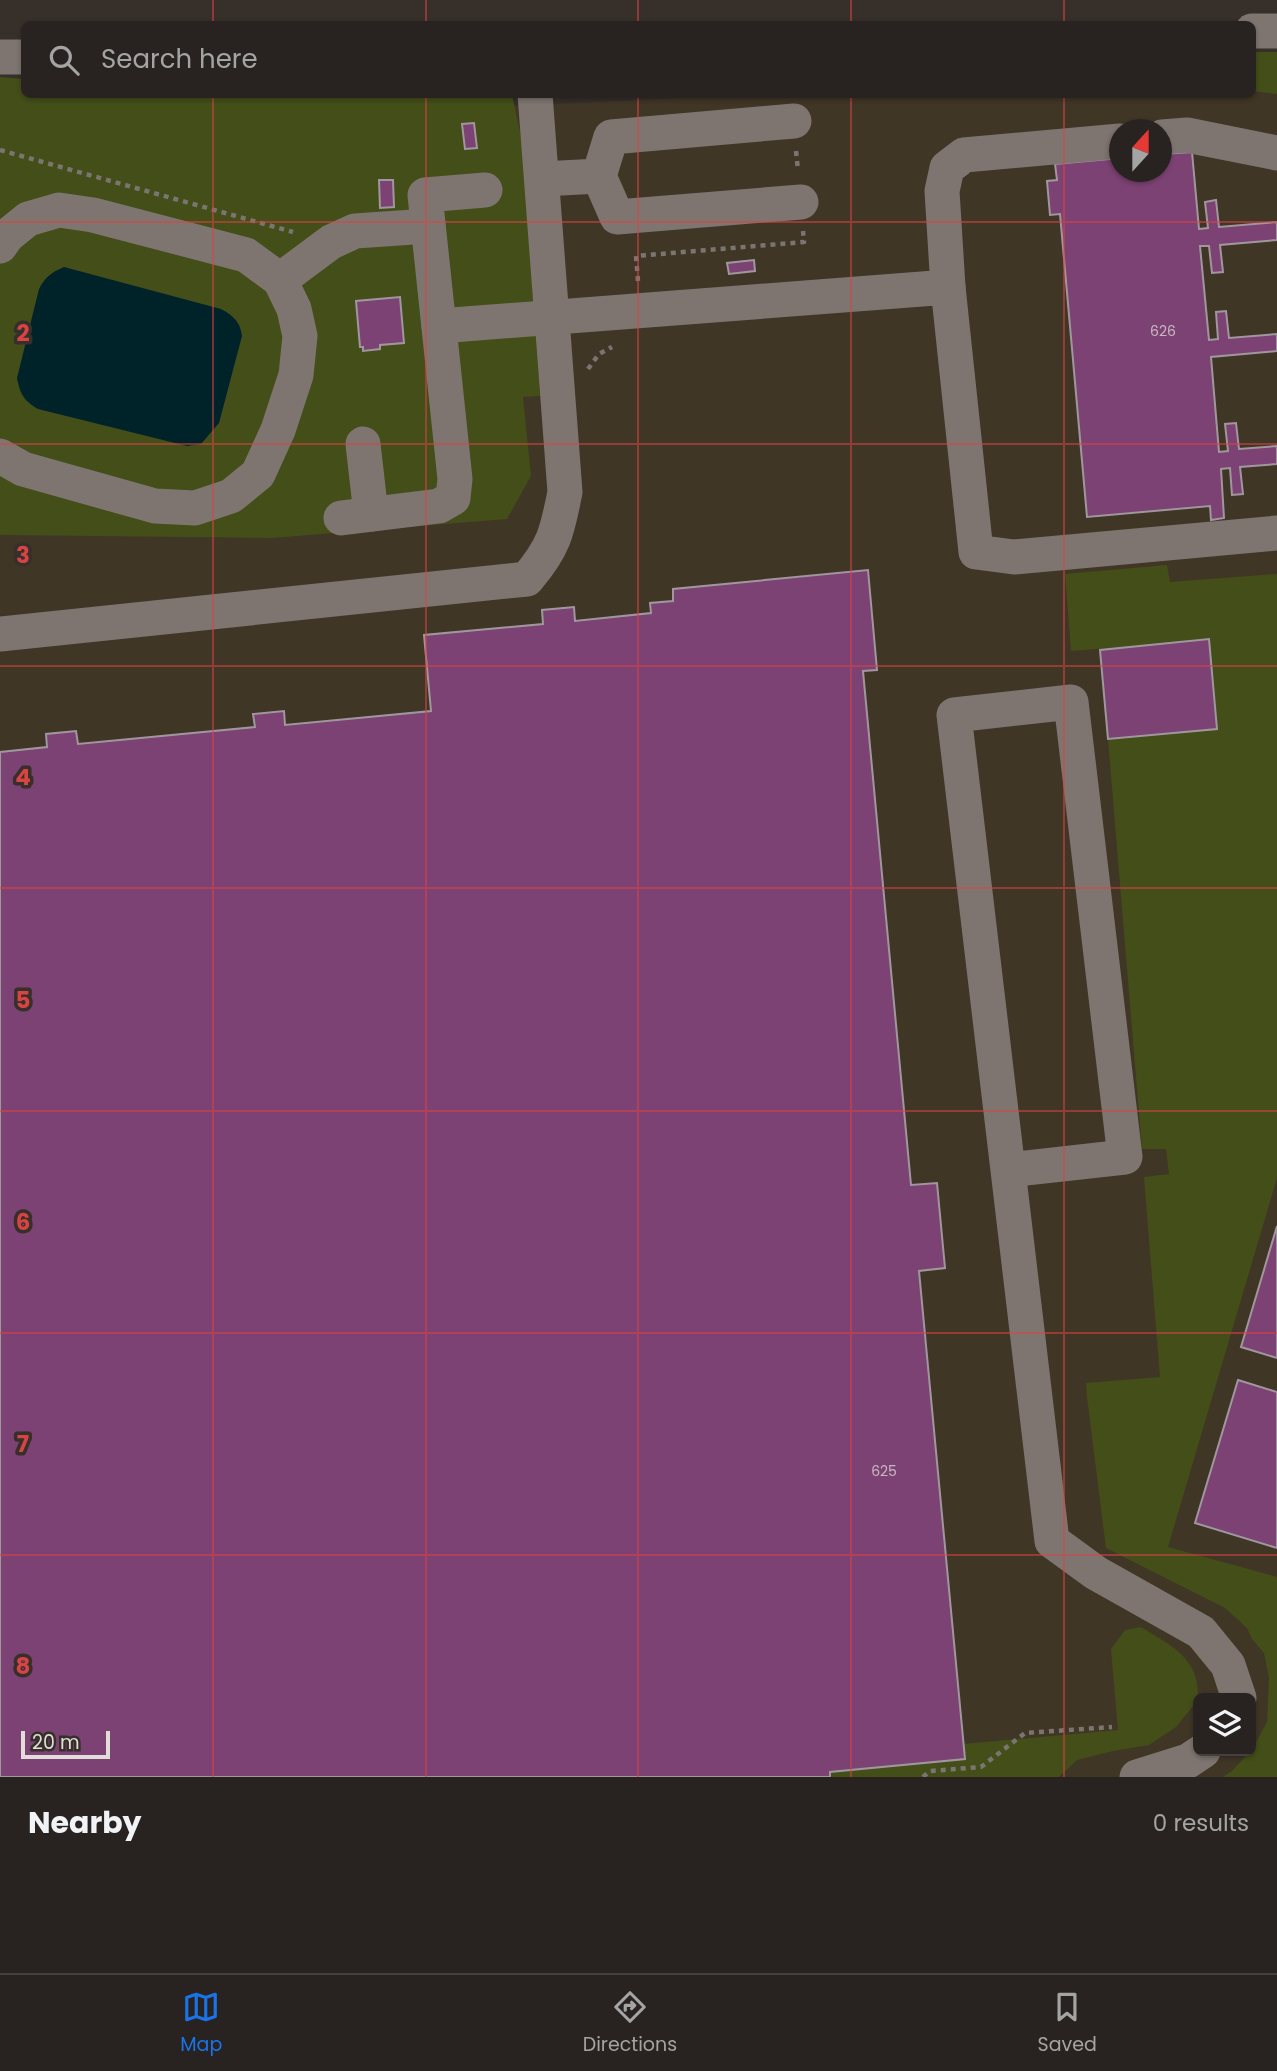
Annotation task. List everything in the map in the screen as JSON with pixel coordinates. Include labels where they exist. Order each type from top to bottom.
[{"type":"street","points":[[1256,31],[1277,31]]},
{"type":"street","points":[[0,57],[21,57]]},
{"type":"street","points":[[0,634],[527,579],[546,557],[558,530],[565,492],[535,98]]},
{"type":"street","points":[[793,121],[611,137],[599,176],[617,217],[801,202]]},
{"type":"street","points":[[1172,136],[1187,135],[1277,153]]},
{"type":"street","points":[[1109,142],[964,155],[947,168],[942,191],[948,287],[976,552],[1014,557],[1277,533]]},
{"type":"street","points":[[542,179],[599,176]]},
{"type":"street","points":[[363,444],[356,516],[439,506],[453,498],[455,479],[425,195],[485,190]]},
{"type":"street","points":[[0,246],[7,236],[28,219],[59,209],[93,215],[246,255],[280,281],[294,309],[299,336],[296,375],[278,430],[258,474],[231,496],[195,508],[155,506],[23,469],[0,456]]},
{"type":"street","points":[[280,281],[331,242],[355,230],[428,226]]},
{"type":"street","points":[[439,326],[948,287]]},
{"type":"street","points":[[1008,1170],[1125,1157],[1071,702],[954,715],[1052,1541],[1096,1573],[1201,1632],[1228,1665],[1238,1693]]},
{"type":"street","points":[[1137,1777],[1188,1761],[1196,1756]]},
{"type":"path","points":[[0,150],[331,242]]},
{"type":"path","points":[[923,1777],[930,1771],[981,1767],[1025,1733],[1112,1727]]},
{"type":"shaded area","points":[[1277,73],[1277,1777],[0,1777],[0,160],[450,109],[680,98],[1256,98],[1256,74]]},
{"type":"green space","points":[[1256,52],[1277,52],[1277,94],[1256,91]]},
{"type":"green space","points":[[0,77],[21,79],[21,98],[513,98],[522,141],[540,396],[523,397],[531,476],[507,519],[272,538],[0,535]]},
{"type":"green space","points":[[1167,565],[1170,582],[1277,574],[1277,1178],[1168,1547],[1277,1577],[1277,1777],[1223,1777],[1246,1756],[1256,1756],[1256,1742],[1267,1722],[1269,1678],[1264,1653],[1247,1628],[1225,1608],[1106,1548],[1086,1383],[1160,1377],[1144,1177],[1169,1174],[1166,1149],[1142,1149],[1108,739],[1217,729],[1209,640],[1071,651],[1065,574]]},
{"type":"green space","points":[[1141,1627],[1174,1648],[1189,1664],[1197,1686],[1198,1693],[1193,1693],[1193,1706],[1176,1727],[1149,1745],[1077,1760],[1059,1777],[830,1777],[830,1772],[965,1759],[963,1744],[1118,1730],[1111,1649],[1125,1630]]},
{"type":"water","points":[[64,267],[221,309],[236,320],[242,336],[219,423],[201,444],[187,446],[38,409],[26,400],[17,378],[39,289],[49,275]]},
{"type":"building","points":[[474,123],[477,148],[465,149],[462,124]]},
{"type":"building","points":[[1192,152],[1199,229],[1208,228],[1205,202],[1216,200],[1219,227],[1277,222],[1277,240],[1220,245],[1223,272],[1212,273],[1209,246],[1200,246],[1209,340],[1218,339],[1216,312],[1226,311],[1229,338],[1277,334],[1277,351],[1211,357],[1219,452],[1228,451],[1225,424],[1236,423],[1239,449],[1277,446],[1277,464],[1240,467],[1243,494],[1232,495],[1230,468],[1221,469],[1224,518],[1211,520],[1210,506],[1087,517],[1060,214],[1050,215],[1047,181],[1057,180],[1055,164],[1109,159],[1109,182],[1172,182],[1172,153]]},
{"type":"building","points":[[379,180],[393,180],[394,207],[380,208]]},
{"type":"building","points":[[754,260],[755,271],[729,274],[727,263]]},
{"type":"building","points":[[400,297],[404,343],[380,345],[380,349],[363,351],[363,347],[360,347],[356,301]]},
{"type":"building","points":[[868,570],[877,670],[863,671],[911,1185],[937,1183],[945,1268],[919,1271],[965,1759],[830,1772],[830,1777],[0,1777],[0,752],[47,747],[46,734],[76,731],[78,744],[255,727],[253,714],[284,711],[285,725],[431,711],[424,635],[543,624],[542,610],[574,607],[575,621],[651,613],[650,603],[673,601],[673,589]]},
{"type":"building","points":[[1209,639],[1217,729],[1108,739],[1100,650]]},
{"type":"building","points":[[1277,1226],[1277,1358],[1241,1347]]},
{"type":"building","points":[[1238,1380],[1277,1392],[1277,1548],[1195,1523]]}]
